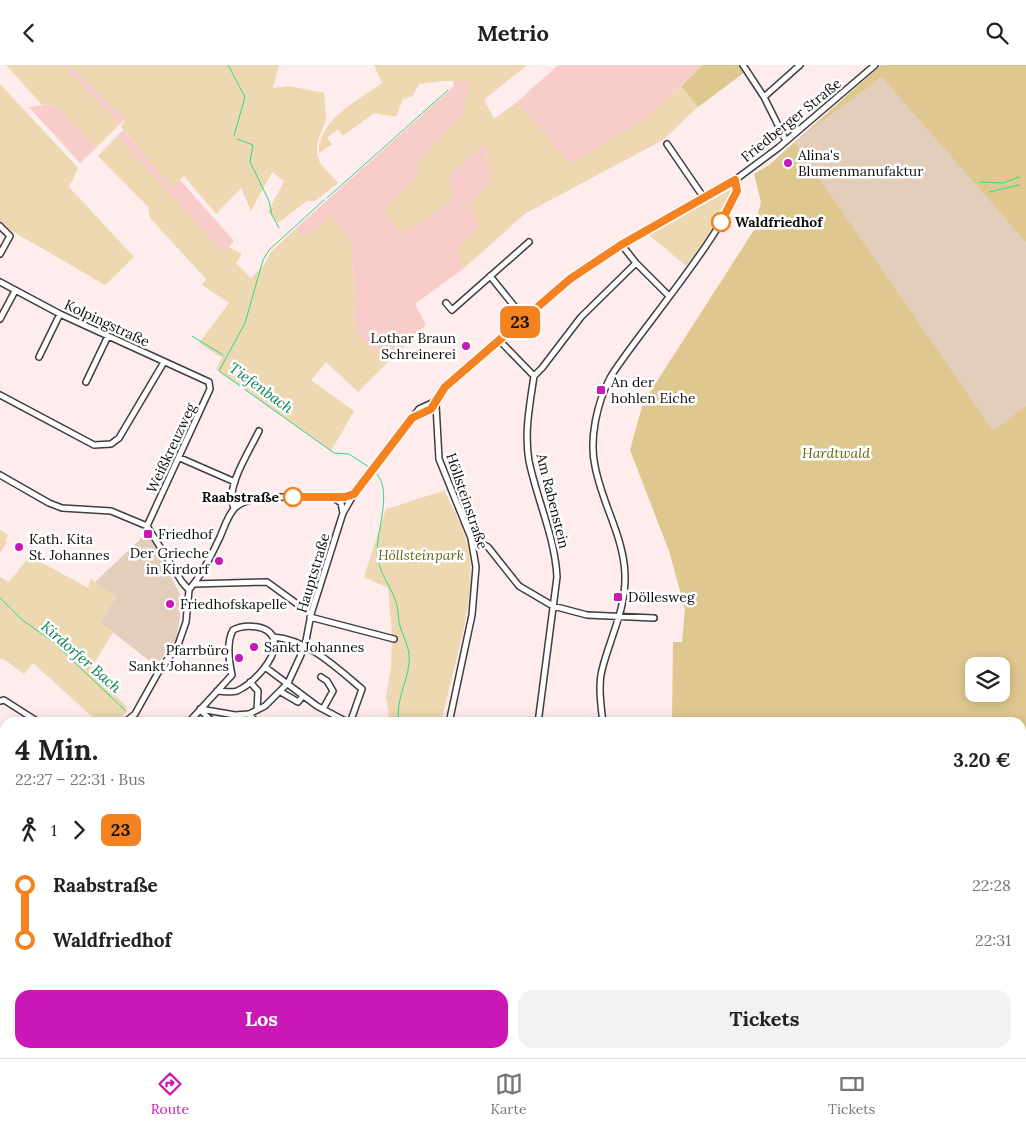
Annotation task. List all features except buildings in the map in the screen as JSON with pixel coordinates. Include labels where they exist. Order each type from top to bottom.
[{"type":"street","points":[[743,65],[764,97],[786,141]]},
{"type":"street","points":[[764,97],[800,65]]},
{"type":"street","name":"Friedberger Straße","points":[[436,405],[445,387],[570,279],[621,245],[735,180],[786,141],[875,65]]},
{"type":"street","points":[[667,144],[704,198]]},
{"type":"street","points":[[602,717],[600,700],[601,671],[624,602],[625,575],[622,548],[594,465],[596,421],[610,378],[715,233],[737,191],[735,180]]},
{"type":"street","points":[[0,226],[10,236],[0,254]]},
{"type":"street","points":[[446,303],[452,310],[529,242]]},
{"type":"street","points":[[621,245],[669,296]]},
{"type":"street","points":[[499,340],[534,375],[542,369],[581,317],[636,263]]},
{"type":"street","points":[[490,276],[524,318]]},
{"type":"street","name":"Kolpingstraße","points":[[0,282],[60,314],[164,362],[207,379]]},
{"type":"street","points":[[0,319],[15,291]]},
{"type":"street","points":[[39,357],[60,314]]},
{"type":"street","points":[[86,382],[108,336]]},
{"type":"street","points":[[0,395],[94,445],[105,445],[119,438],[164,362]]},
{"type":"street","name":"Am Rabenstein","points":[[534,375],[528,414],[529,459],[556,557],[558,577],[539,717]]},
{"type":"street","name":"Weißkreuzweg","points":[[147,526],[180,458],[210,389],[210,383],[207,379]]},
{"type":"street","points":[[136,717],[159,671],[182,637],[186,621],[189,590],[205,568],[234,509],[244,502],[253,500],[292,497],[345,497],[354,494],[412,418],[436,405]]},
{"type":"street","name":"Höllsteinstraße","points":[[436,405],[439,459],[470,538],[476,567],[476,589],[450,717]]},
{"type":"street","points":[[234,509],[231,502],[235,482],[259,431]]},
{"type":"street","points":[[180,458],[235,482]]},
{"type":"street","points":[[0,475],[49,503],[62,508],[111,511],[147,526],[189,590]]},
{"type":"street","name":"Hauptstraße","points":[[200,709],[243,715],[250,714],[281,691],[288,683],[305,646],[310,616],[343,513],[354,494]]},
{"type":"street","points":[[334,497],[341,503],[343,513]]},
{"type":"street","points":[[470,538],[488,547],[519,586],[541,601],[587,615],[654,618]]},
{"type":"street","points":[[194,584],[267,582],[310,616],[394,639]]},
{"type":"street","points":[[193,717],[232,675],[229,655],[233,630],[252,626],[262,629],[272,637],[285,638],[305,646],[362,689],[352,717]]},
{"type":"street","points":[[217,691],[235,692],[260,675],[272,652],[272,637]]},
{"type":"street","points":[[265,667],[335,716]]},
{"type":"street","points":[[321,677],[328,681],[333,691],[323,709]]},
{"type":"street","points":[[250,682],[258,691],[257,710]]},
{"type":"street","points":[[281,691],[298,702],[303,695]]},
{"type":"street","points":[[0,701],[4,700],[31,717]]},
{"type":"street","points":[[200,709],[208,717]]},
{"type":"shaded area","points":[[63,65],[70,65],[125,119],[120,124]]},
{"type":"shaded area","points":[[558,65],[703,65],[646,118],[570,164],[517,102]]},
{"type":"shaded area","name":"Waldfriedhof","points":[[882,77],[1026,242],[1026,406],[993,431],[794,142]]},
{"type":"shaded area","points":[[454,81],[470,81],[463,114],[418,161],[419,174],[384,209],[403,235],[448,176],[485,144],[491,182],[480,226],[458,247],[463,269],[415,304],[426,325],[387,363],[357,334],[353,320],[355,302],[351,241],[304,238],[295,229],[453,87]]},
{"type":"shaded area","points":[[54,104],[97,147],[80,163],[29,107]]},
{"type":"shaded area","points":[[123,130],[172,186],[180,180],[234,241],[224,254],[117,136]]},
{"type":"shaded area","points":[[148,532],[180,594],[180,616],[176,641],[156,666],[100,622],[116,597],[95,582]]},
{"type":"green space","points":[[6,65],[63,65],[120,124],[97,147],[54,104],[42,105]]},
{"type":"green space","points":[[70,65],[279,65],[273,88],[289,86],[324,93],[326,120],[317,143],[317,155],[320,163],[338,183],[315,201],[307,201],[278,223],[268,212],[284,181],[272,172],[251,211],[241,188],[216,214],[184,176],[172,187],[121,127],[125,119]]},
{"type":"green space","points":[[374,65],[527,65],[484,100],[494,119],[517,102],[570,164],[646,118],[681,86],[698,107],[663,140],[526,213],[463,269],[457,247],[480,226],[468,206],[491,182],[485,144],[449,175],[453,200],[402,235],[384,209],[419,174],[418,161],[463,114],[470,81],[442,81],[419,84],[413,96],[403,99],[396,117],[374,113],[343,136],[338,129],[327,138],[332,144],[319,153],[320,141],[332,121],[351,104],[382,83]]},
{"type":"green space","points":[[703,65],[740,65],[745,72],[698,107],[681,86]]},
{"type":"green space","name":"Hardtwald","points":[[881,65],[1026,65],[1026,717],[672,717],[673,642],[682,642],[685,609],[669,551],[630,450],[643,403],[754,230],[761,202],[754,174],[769,165]]},
{"type":"green space","points":[[0,84],[78,168],[69,187],[134,257],[105,285],[0,224]]},
{"type":"green space","points":[[117,136],[224,254],[229,247],[242,254],[236,263],[251,278],[264,265],[271,252],[295,229],[304,238],[332,216],[351,241],[355,302],[353,320],[357,334],[387,363],[358,392],[326,362],[311,380],[354,411],[331,451],[216,369],[222,358],[199,343],[229,303],[202,285],[206,279],[150,218],[148,207],[98,156]]},
{"type":"green space","points":[[730,190],[732,193],[713,233],[686,266],[649,235]]},
{"type":"green space","name":"Höllsteinpark","points":[[449,489],[445,492],[465,536],[471,573],[469,594],[462,637],[443,717],[389,717],[386,697],[391,667],[392,634],[388,588],[364,577],[386,509]]},
{"type":"green space","points":[[0,530],[8,535],[5,541],[7,542],[0,553]]},
{"type":"green space","points":[[30,556],[88,588],[91,579],[116,597],[100,622],[114,631],[90,670],[127,707],[125,714],[121,717],[92,717],[33,663],[24,674],[5,660],[0,659],[0,577],[9,582]]},
{"type":"waterway","points":[[228,65],[245,97],[234,136]]},
{"type":"waterway","points":[[327,198],[448,90]]},
{"type":"waterway","name":"Tiefenbach","points":[[237,139],[253,145],[250,162],[269,201],[272,215],[279,228]]},
{"type":"waterway","points":[[980,182],[1003,183],[1019,177]]},
{"type":"waterway","points":[[989,192],[1019,185]]},
{"type":"waterway","name":"Tiefenbach","points":[[324,200],[269,250],[263,260],[245,323],[219,371],[334,453],[349,454],[369,467]]},
{"type":"waterway","points":[[192,336],[223,355]]},
{"type":"waterway","name":"Tiefenbach","points":[[377,474],[382,482],[384,493],[377,551],[378,560],[381,571],[396,602],[399,622],[408,647],[409,658],[408,671],[400,699],[398,717]]},
{"type":"waterway","name":"Kirdorfer Bach","points":[[0,598],[21,619],[52,641],[126,711]]},
{"type":"bus line","name":"23","points":[[293,497],[345,497],[354,494],[412,418],[436,405],[445,387],[570,279],[621,245],[735,180],[737,191],[721,222]]},
{"type":"place","name":"Alina's Blumenmanufaktur","points":[[788,163]]},
{"type":"place","name":"Waldfriedhof","points":[[721,222]]},
{"type":"place","name":"Lothar Braun Schreinerei","points":[[466,346]]},
{"type":"place","name":"An der hohlen Eiche","points":[[601,390]]},
{"type":"place","name":"Raabstraße","points":[[293,497]]},
{"type":"place","name":"Friedhof","points":[[148,534]]},
{"type":"place","name":"Kath. Kita St. Johannes","points":[[19,547]]},
{"type":"place","name":"Der Grieche in Kirdorf","points":[[219,561]]},
{"type":"place","name":"Döllesweg","points":[[618,597]]},
{"type":"place","name":"Friedhofskapelle","points":[[170,604]]},
{"type":"place","name":"Sankt Johannes","points":[[254,647]]},
{"type":"place","name":"Pfarrbüro Sankt Johannes","points":[[239,658]]}]
